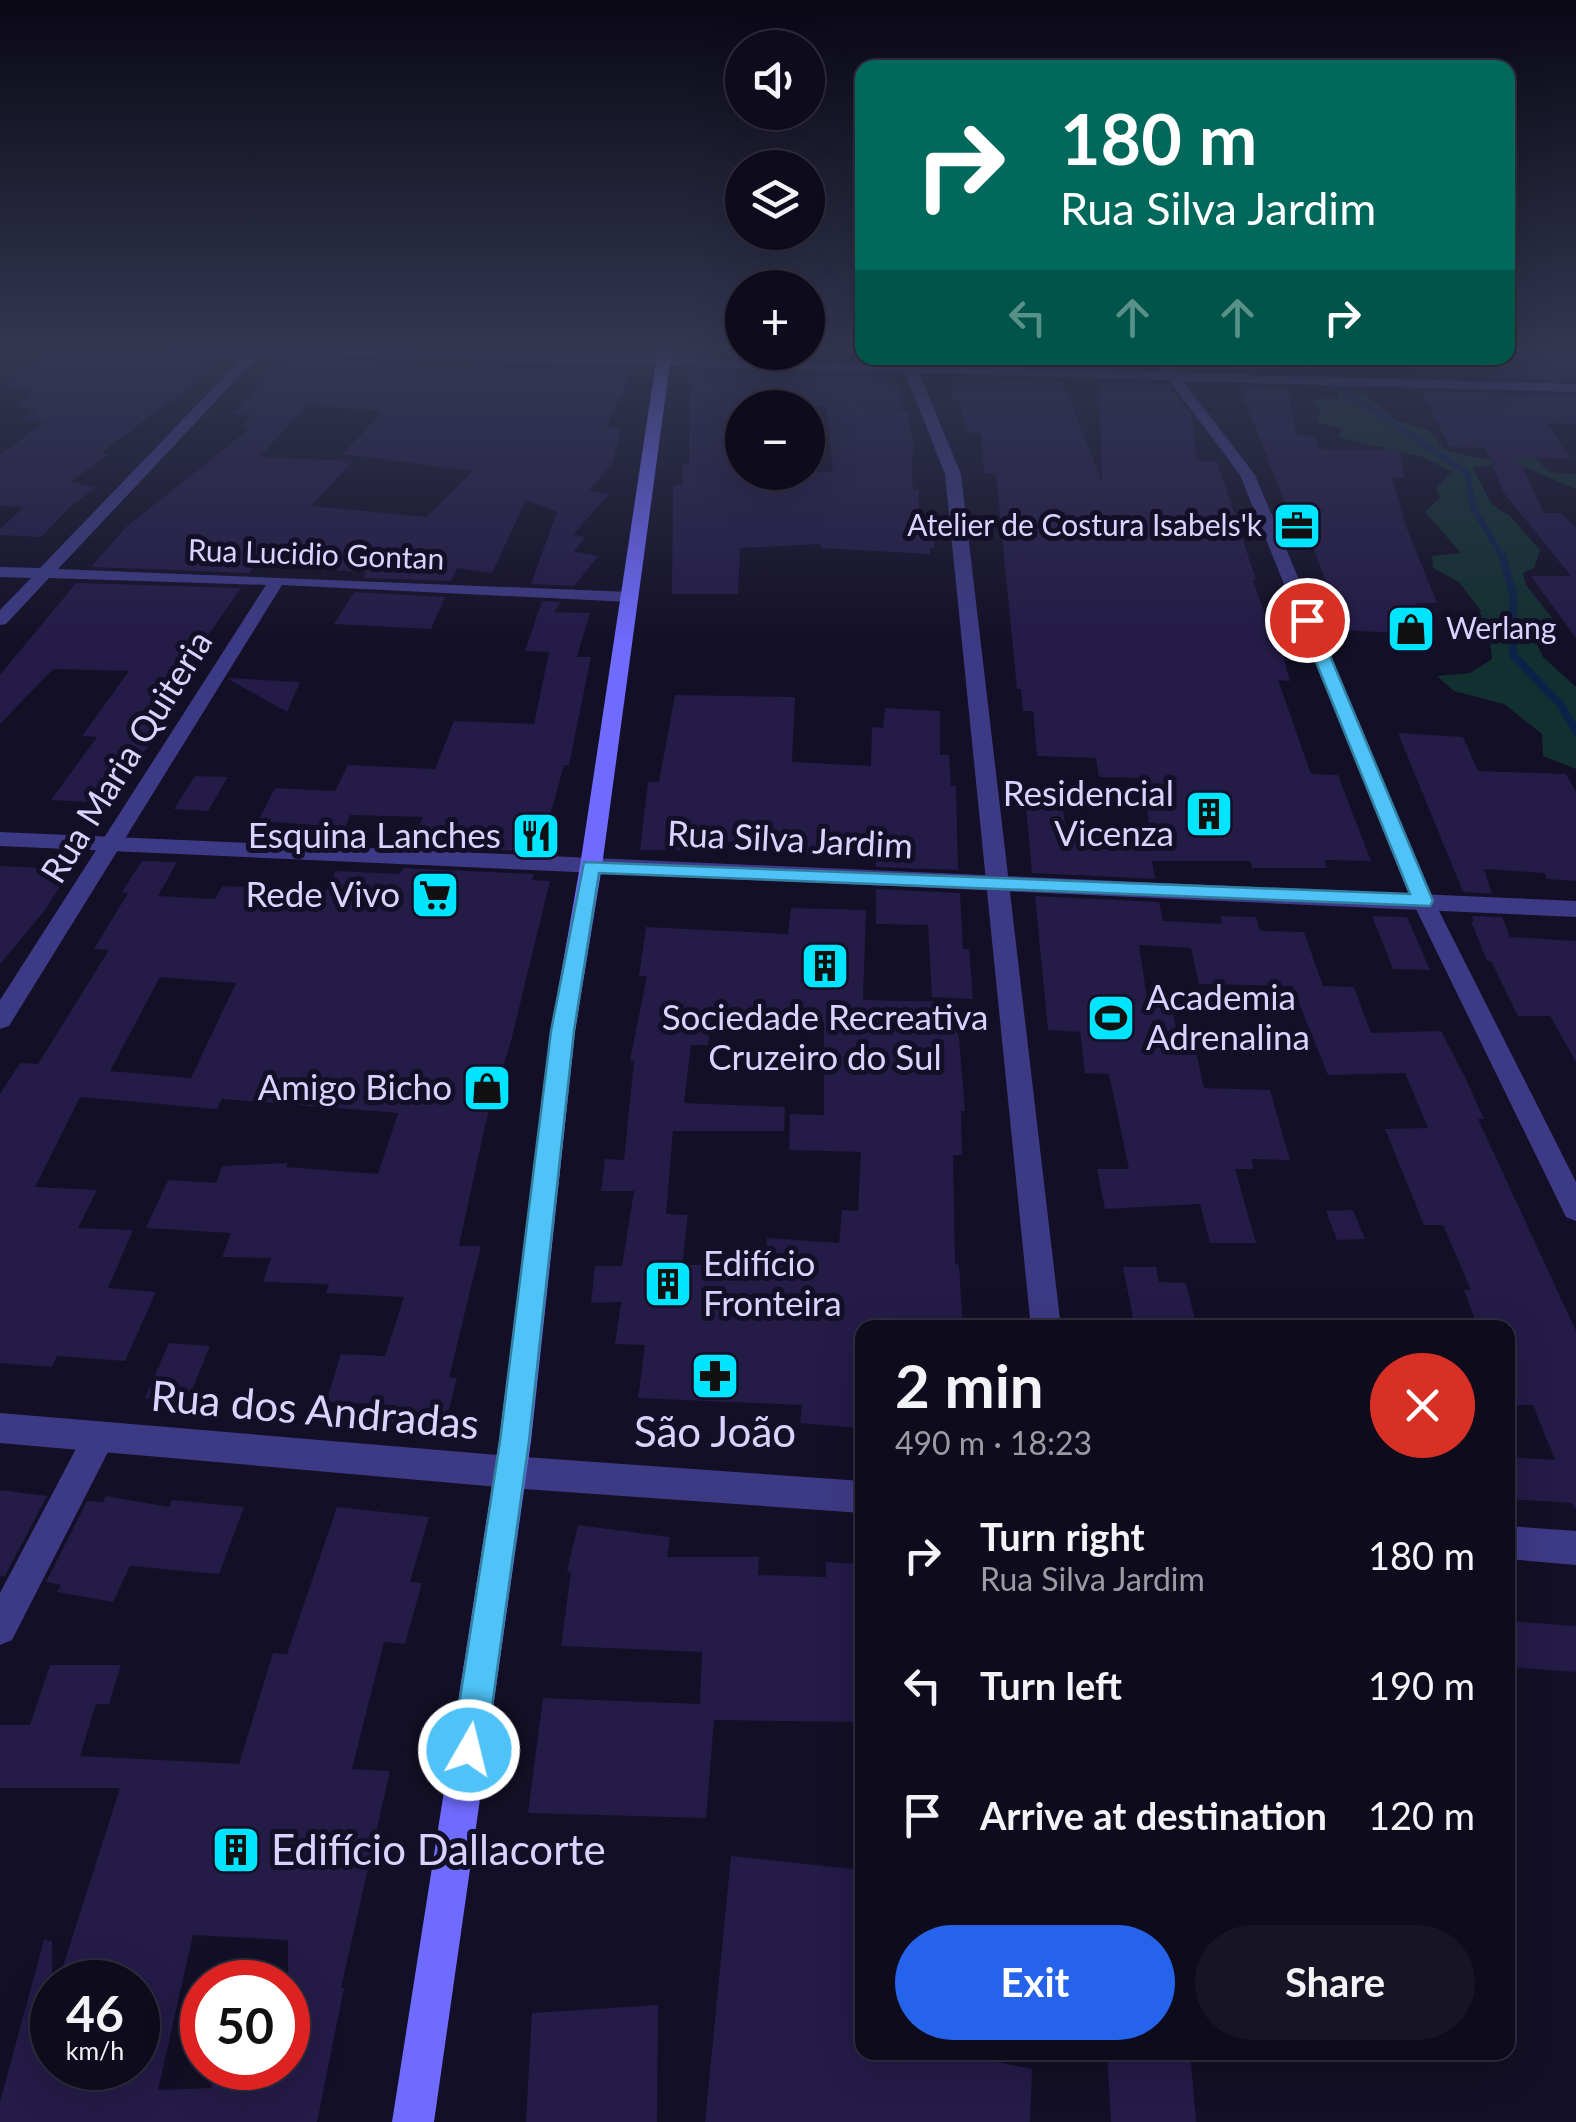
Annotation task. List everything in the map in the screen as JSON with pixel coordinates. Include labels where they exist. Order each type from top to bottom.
[{"type":"main road","points":[[413,2122],[510,1472],[562,1031],[591,866],[651,447]]},
{"type":"street","points":[[0,620],[40,573],[163,447]]},
{"type":"street","points":[[942,447],[953,474],[1045,1320]]},
{"type":"street","points":[[1226,447],[1248,476],[1423,901],[1576,1209]]},
{"type":"street","name":"Rua Lucidio Gontan","points":[[0,572],[630,597]]},
{"type":"street","name":"Rua Maria Quiteria","points":[[0,1020],[277,580]]},
{"type":"street","name":"Rua Silva Jardim","points":[[0,838],[1576,908]]},
{"type":"street","name":"Rua dos Andradas","points":[[0,1428],[510,1472],[855,1497]]},
{"type":"street","points":[[0,1628],[100,1436]]},
{"type":"street","points":[[1515,1544],[1576,1548]]},
{"type":"green space","points":[[1380,447],[1443,447],[1492,461],[1519,453],[1534,457],[1549,472],[1576,474],[1576,489],[1512,462],[1473,468],[1492,505],[1510,516],[1540,550],[1534,568],[1523,573],[1526,585],[1553,619],[1529,628],[1543,657],[1576,687],[1576,769],[1543,756],[1542,734],[1504,704],[1454,691],[1437,676],[1470,673],[1492,659],[1490,640],[1471,621],[1481,611],[1459,582],[1433,568],[1432,556],[1461,553],[1425,512],[1440,498],[1436,488],[1452,472],[1423,457]]},
{"type":"building","points":[[10,447],[109,447],[101,453],[109,454],[70,482],[97,487],[72,505],[41,537],[0,535],[0,529],[24,507],[0,506],[0,454]]},
{"type":"building","points":[[227,447],[268,447],[259,457],[353,461],[311,506],[427,517],[472,471],[343,454],[349,447],[616,447],[612,464],[589,490],[609,494],[573,535],[585,537],[574,552],[598,556],[574,586],[531,584],[557,512],[526,500],[492,573],[457,568],[451,581],[363,578],[367,572],[269,566],[254,566],[250,573],[91,567],[125,528]]},
{"type":"building","points":[[689,447],[725,447],[725,490],[825,490],[825,472],[833,472],[830,447],[913,447],[913,490],[919,490],[918,519],[934,519],[934,548],[930,548],[930,554],[820,548],[821,544],[740,548],[738,594],[672,594],[673,486],[683,485],[682,464],[689,464]]},
{"type":"building","points":[[982,447],[1088,447],[1102,482],[1101,447],[1195,447],[1197,461],[1217,461],[1275,644],[1280,644],[1290,681],[1278,680],[1311,774],[1338,775],[1371,861],[1324,860],[1327,868],[1252,868],[1250,861],[1152,861],[1155,879],[1032,873],[1026,808],[1063,810],[1066,829],[1151,832],[1141,778],[1099,777],[1096,758],[1037,756],[1033,711],[1023,711],[1021,689],[1017,689],[996,474],[984,473]]},
{"type":"building","points":[[1263,447],[1399,450],[1404,478],[1392,477],[1405,524],[1437,603],[1416,603],[1430,635],[1344,630],[1313,547],[1302,546]]},
{"type":"building","points":[[1451,447],[1563,447],[1571,459],[1517,456],[1544,513],[1561,513],[1576,528],[1576,638],[1531,576],[1571,576],[1504,493],[1485,448]]},
{"type":"building","points":[[76,583],[241,588],[175,682],[185,683],[142,745],[149,745],[108,803],[51,800],[97,737],[82,736],[129,671],[53,669],[0,724],[0,675]]},
{"type":"building","points":[[354,592],[445,597],[431,629],[334,624]]},
{"type":"building","points":[[542,601],[561,602],[554,612],[590,613],[577,657],[591,657],[569,765],[564,765],[540,852],[411,846],[423,817],[350,815],[345,827],[258,821],[275,788],[335,791],[348,765],[435,769],[454,721],[534,724],[549,652],[525,651]]},
{"type":"building","points":[[229,678],[300,682],[287,712]]},
{"type":"building","points":[[675,695],[795,697],[792,762],[871,766],[872,727],[883,728],[885,708],[940,711],[940,755],[949,755],[951,786],[956,786],[958,870],[876,867],[876,857],[791,855],[791,845],[713,841],[712,851],[640,850],[648,782],[659,782]]},
{"type":"building","points":[[1398,733],[1463,737],[1478,771],[1566,774],[1576,792],[1576,881],[1547,879],[1544,873],[1484,869],[1492,894],[1463,892]]},
{"type":"building","points":[[195,776],[228,777],[208,811],[174,809]]},
{"type":"building","points":[[142,861],[177,862],[158,896],[215,899],[222,886],[326,891],[336,871],[400,874],[403,868],[534,874],[532,880],[550,881],[511,1041],[486,1121],[459,1246],[481,1246],[449,1378],[457,1378],[444,1429],[390,1425],[396,1405],[326,1402],[341,1354],[385,1356],[404,1297],[326,1293],[329,1284],[263,1282],[271,1258],[222,1257],[231,1233],[146,1228],[168,1180],[216,1183],[222,1166],[288,1163],[286,1167],[378,1174],[398,1113],[222,1099],[217,1109],[80,1097],[35,1187],[97,1190],[78,1228],[133,1230],[108,1288],[156,1292],[125,1361],[57,1356],[52,1367],[0,1363],[0,1094],[20,1063],[38,1064],[109,950],[94,949],[128,893],[122,892]],"holes":[[[160,977],[236,983],[191,1078],[110,1071]]]},
{"type":"building","points":[[0,866],[71,869],[45,910],[0,964]]},
{"type":"building","points":[[876,889],[960,893],[963,949],[969,949],[973,999],[932,997],[928,925],[876,924]]},
{"type":"building","points":[[1035,896],[1159,902],[1163,921],[1222,924],[1220,916],[1256,917],[1260,931],[1304,932],[1323,986],[1354,987],[1371,1033],[1441,1031],[1484,1119],[1478,1119],[1576,1331],[1576,1509],[1572,1503],[1515,1499],[1515,1457],[1555,1460],[1533,1405],[1515,1405],[1515,1320],[1475,1320],[1464,1290],[1471,1290],[1443,1225],[1424,1225],[1385,1129],[1428,1128],[1405,1073],[1328,1075],[1292,986],[1199,984],[1191,948],[1139,945],[1148,1005],[1172,1006],[1179,1046],[1195,1047],[1204,1088],[1270,1090],[1290,1160],[1251,1159],[1254,1169],[1235,1169],[1256,1243],[1210,1243],[1200,1204],[1105,1209],[1097,1169],[1129,1169],[1109,1074],[1085,1073],[1080,1032],[1048,1030]]},
{"type":"building","points":[[791,908],[866,910],[863,1000],[956,1002],[965,1111],[961,1111],[962,1155],[953,1155],[955,1264],[959,1265],[962,1320],[855,1320],[855,1428],[800,1423],[802,1405],[638,1398],[645,1345],[615,1344],[621,1302],[591,1303],[595,1266],[622,1266],[634,1191],[601,1191],[605,1159],[624,1160],[634,1061],[630,1060],[647,976],[639,976],[646,927],[788,934]],"holes":[[[711,1020],[824,1022],[824,1115],[790,1114],[789,1150],[861,1152],[858,1211],[842,1210],[839,1243],[767,1238],[765,1265],[682,1265],[688,1215],[666,1214],[673,1131],[784,1131],[785,1107],[684,1103],[691,1045],[708,1045]]]},
{"type":"building","points":[[1372,916],[1407,917],[1430,970],[1393,969]]},
{"type":"building","points":[[1472,916],[1502,917],[1510,937],[1576,941],[1576,1062],[1550,1016],[1518,1016],[1491,961],[1487,961]]},
{"type":"building","points":[[1353,1210],[1365,1239],[1337,1240],[1326,1211]]},
{"type":"building","points":[[1123,1267],[1156,1267],[1159,1282],[1186,1283],[1195,1320],[1133,1320]]},
{"type":"building","points":[[169,1343],[210,1346],[187,1402],[145,1398]]},
{"type":"building","points":[[0,1490],[47,1496],[5,1576],[0,1576]]},
{"type":"building","points":[[106,1496],[169,1507],[172,1500],[244,1507],[219,1574],[130,1566],[113,1602],[57,1592],[61,1585],[46,1582],[87,1501],[103,1502]]},
{"type":"building","points":[[337,1507],[429,1517],[410,1582],[422,1583],[405,1644],[384,1642],[352,1769],[390,1771],[341,1988],[317,2122],[0,2122],[0,2102],[30,1992],[30,2090],[310,2090],[310,1960],[288,1960],[288,1940],[193,1935],[187,1960],[180,1960],[180,1993],[160,2081],[160,1960],[65,1960],[120,1788],[0,1788],[0,1725],[30,1725],[50,1665],[121,1665],[109,1704],[96,1704],[80,1756],[239,1764],[273,1653],[287,1654]]},
{"type":"building","points":[[578,1525],[670,1537],[667,1557],[759,1557],[758,1575],[826,1577],[826,1562],[855,1564],[855,1722],[714,1720],[706,1818],[528,1813],[543,1698],[700,1704],[702,1652],[561,1646],[571,1572],[567,1571]]},
{"type":"building","points":[[1515,1622],[1576,1626],[1576,1672],[1515,1668]]},
{"type":"building","points":[[731,1856],[855,1869],[855,2060],[986,2060],[1032,2069],[1030,2122],[705,2122]]},
{"type":"building","points":[[44,1940],[52,1941],[52,1960],[39,1960]]},
{"type":"building","points":[[658,2005],[657,2122],[526,2122],[532,2013]]},
{"type":"building","points":[[1107,2060],[1191,2060],[1196,2122],[1111,2122]]},
{"type":"waterway","points":[[1428,447],[1467,473],[1474,509],[1503,558]]},
{"type":"waterway","points":[[1503,558],[1513,594],[1513,655],[1561,705],[1576,731]]},
{"type":"place","name":"Atelier de Costura Isabels'k","points":[[1297,526]]},
{"type":"place","name":"Werlang","points":[[1411,629]]},
{"type":"place","name":"Residencial Vicenza","points":[[1209,814]]},
{"type":"place","name":"Esquina Lanches","points":[[536,836]]},
{"type":"place","name":"Rede Vivo","points":[[435,895]]},
{"type":"place","name":"Sociedade Recreativa Cruzeiro do Sul","points":[[825,966]]},
{"type":"place","name":"Academia Adrenalina","points":[[1111,1018]]},
{"type":"place","name":"Amigo Bicho","points":[[487,1088]]},
{"type":"place","name":"Edifício Fronteira","points":[[668,1284]]},
{"type":"place","name":"São João","points":[[715,1376]]},
{"type":"place","name":"Edifício Dallacorte","points":[[236,1850]]},
{"type":"route","points":[[469,1750],[515,1441],[562,1031],[591,866],[1423,901],[1307,620]]}]
